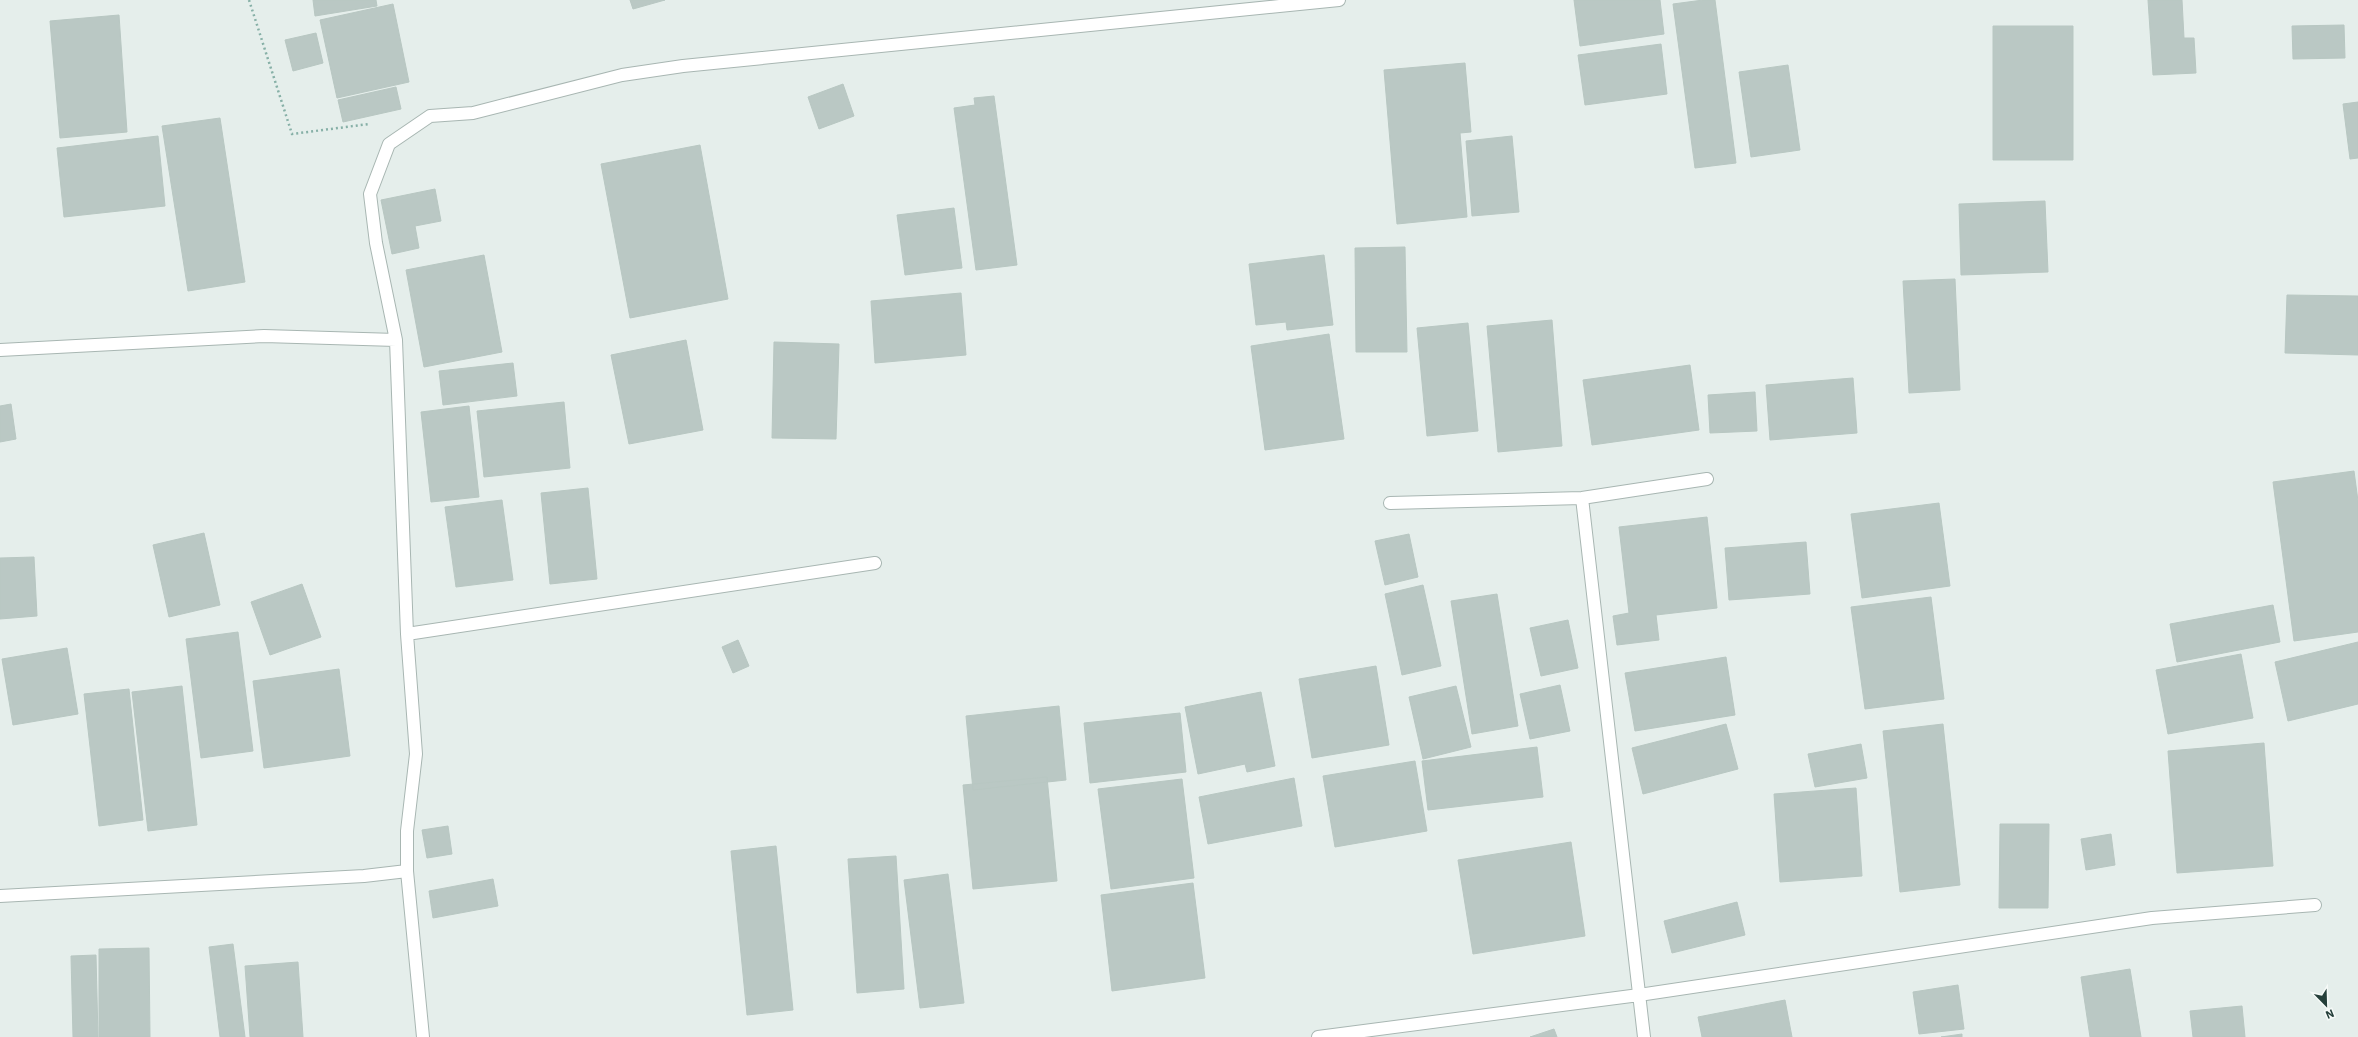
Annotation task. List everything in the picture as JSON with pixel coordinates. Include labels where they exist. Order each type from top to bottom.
[{"type":"street","points":[[423,1037],[407,871],[407,831],[416,754],[407,634],[396,340],[376,243],[370,194],[389,144],[430,116],[473,113],[622,75],[683,66],[1339,0]]},
{"type":"street","points":[[0,350],[264,336],[396,340]]},
{"type":"street","points":[[1390,503],[1582,498],[1707,479]]},
{"type":"street","points":[[1582,498],[1644,1037]]},
{"type":"street","points":[[407,634],[875,563]]},
{"type":"street","points":[[0,896],[364,876],[407,871]]},
{"type":"street","points":[[1318,1037],[1639,995],[2152,918],[2315,905]]},
{"type":"path","points":[[249,0],[292,134],[376,123]]},
{"type":"building","points":[[313,0],[376,0],[377,6],[315,16]]},
{"type":"building","points":[[630,0],[665,0],[633,9]]},
{"type":"building","points":[[1574,0],[1660,0],[1664,34],[1580,46]]},
{"type":"building","points":[[1715,0],[1736,163],[1695,168],[1673,4]]},
{"type":"building","points":[[2148,0],[2182,0],[2184,38],[2194,38],[2196,73],[2153,75]]},
{"type":"building","points":[[393,4],[409,82],[337,98],[320,20]]},
{"type":"building","points":[[119,15],[127,132],[60,138],[50,21]]},
{"type":"building","points":[[2344,25],[2345,58],[2293,59],[2292,26]]},
{"type":"building","points":[[1993,26],[2073,26],[2073,160],[1993,160]]},
{"type":"building","points":[[316,33],[323,63],[293,71],[285,40]]},
{"type":"building","points":[[1661,44],[1667,94],[1585,105],[1578,55]]},
{"type":"building","points":[[1465,63],[1471,132],[1460,133],[1467,217],[1397,224],[1384,70]]},
{"type":"building","points":[[1788,65],[1800,150],[1751,157],[1739,72]]},
{"type":"building","points":[[843,84],[854,116],[819,129],[808,97]]},
{"type":"building","points":[[396,87],[401,109],[343,122],[338,100]]},
{"type":"building","points":[[994,96],[1017,265],[976,270],[954,108],[975,105],[974,98]]},
{"type":"building","points":[[2358,102],[2358,158],[2350,159],[2343,104]]},
{"type":"building","points":[[220,118],[245,282],[188,291],[162,126]]},
{"type":"building","points":[[158,136],[165,206],[64,217],[57,148]]},
{"type":"building","points":[[1512,136],[1519,212],[1472,216],[1466,141]]},
{"type":"building","points":[[700,145],[728,299],[630,318],[601,164]]},
{"type":"building","points":[[435,189],[441,221],[415,226],[419,248],[392,254],[381,200]]},
{"type":"building","points":[[2045,201],[2048,272],[1961,275],[1959,204]]},
{"type":"building","points":[[954,208],[962,268],[905,275],[897,215]]},
{"type":"building","points":[[1405,247],[1407,352],[1356,352],[1355,248]]},
{"type":"building","points":[[484,255],[502,352],[424,367],[406,270]]},
{"type":"building","points":[[1324,255],[1333,325],[1287,330],[1286,322],[1256,325],[1249,264]]},
{"type":"building","points":[[1955,279],[1960,390],[1909,393],[1903,281]]},
{"type":"building","points":[[961,293],[966,355],[875,363],[871,301]]},
{"type":"building","points":[[2287,295],[2358,296],[2358,355],[2285,353]]},
{"type":"building","points":[[1552,320],[1562,446],[1498,452],[1487,326]]},
{"type":"building","points":[[1468,323],[1478,431],[1427,436],[1417,328]]},
{"type":"building","points":[[1329,334],[1344,439],[1265,450],[1251,346]]},
{"type":"building","points":[[686,340],[703,430],[629,444],[611,355]]},
{"type":"building","points":[[774,342],[839,344],[836,439],[772,438]]},
{"type":"building","points":[[513,363],[517,396],[443,405],[439,371]]},
{"type":"building","points":[[1690,365],[1699,430],[1592,445],[1583,380]]},
{"type":"building","points":[[1853,378],[1857,433],[1770,440],[1766,385]]},
{"type":"building","points":[[1755,392],[1757,431],[1710,433],[1708,395]]},
{"type":"building","points":[[564,402],[570,468],[484,477],[477,411]]},
{"type":"building","points":[[11,404],[16,439],[0,442],[0,406]]},
{"type":"building","points":[[469,406],[479,497],[431,502],[421,412]]},
{"type":"building","points":[[2354,471],[2358,501],[2358,632],[2294,641],[2273,482]]},
{"type":"building","points":[[588,488],[597,579],[550,584],[541,493]]},
{"type":"building","points":[[502,500],[513,580],[456,587],[445,507]]},
{"type":"building","points":[[1939,503],[1950,586],[1862,598],[1851,514]]},
{"type":"building","points":[[1707,517],[1717,608],[1656,615],[1659,640],[1617,645],[1613,616],[1629,613],[1619,527]]},
{"type":"building","points":[[204,533],[220,605],[169,617],[153,545]]},
{"type":"building","points":[[1409,534],[1418,577],[1385,585],[1375,541]]},
{"type":"building","points":[[1806,542],[1810,594],[1729,600],[1725,548]]},
{"type":"building","points":[[34,557],[37,616],[0,619],[0,558]]},
{"type":"building","points":[[302,584],[321,637],[270,655],[251,602]]},
{"type":"building","points":[[1423,585],[1441,666],[1402,675],[1385,594]]},
{"type":"building","points":[[1497,594],[1518,726],[1472,734],[1451,601]]},
{"type":"building","points":[[1931,597],[1944,699],[1865,709],[1851,607]]},
{"type":"building","points":[[2273,605],[2280,642],[2177,662],[2170,624]]},
{"type":"building","points":[[1568,620],[1578,668],[1541,676],[1530,628]]},
{"type":"building","points":[[238,632],[253,751],[201,758],[186,639]]},
{"type":"building","points":[[738,640],[749,666],[733,673],[722,647]]},
{"type":"building","points":[[2358,642],[2358,704],[2288,721],[2275,662]]},
{"type":"building","points":[[67,648],[78,714],[13,725],[2,659]]},
{"type":"building","points":[[2241,654],[2253,718],[2168,734],[2156,670]]},
{"type":"building","points":[[1726,657],[1735,715],[1635,731],[1625,673]]},
{"type":"building","points":[[1376,666],[1389,745],[1312,758],[1299,679]]},
{"type":"building","points":[[339,669],[350,756],[264,768],[253,681]]},
{"type":"building","points":[[1560,685],[1570,731],[1530,739],[1520,694]]},
{"type":"building","points":[[182,686],[197,825],[148,831],[132,692]]},
{"type":"building","points":[[1456,686],[1471,747],[1423,759],[1409,697]]},
{"type":"building","points":[[129,689],[143,820],[99,826],[84,694]]},
{"type":"building","points":[[1261,692],[1275,766],[1247,772],[1245,764],[1198,774],[1185,707]]},
{"type":"building","points":[[1059,706],[1066,780],[973,790],[966,716]]},
{"type":"building","points":[[1180,713],[1186,772],[1090,783],[1084,723]]},
{"type":"building","points":[[1726,724],[1738,769],[1643,794],[1632,748]]},
{"type":"building","points":[[1943,724],[1960,885],[1900,892],[1883,731]]},
{"type":"building","points":[[2264,743],[2273,866],[2177,873],[2168,751]]},
{"type":"building","points":[[1861,744],[1867,778],[1815,787],[1808,754]]},
{"type":"building","points":[[1537,747],[1543,797],[1428,810],[1422,761]]},
{"type":"building","points":[[1415,761],[1427,831],[1335,847],[1323,776]]},
{"type":"building","points":[[1047,777],[1057,881],[973,889],[963,785]]},
{"type":"building","points":[[1294,778],[1302,826],[1208,844],[1199,797]]},
{"type":"building","points":[[1182,779],[1194,878],[1111,889],[1098,789]]},
{"type":"building","points":[[1856,788],[1862,876],[1780,882],[1774,794]]},
{"type":"building","points":[[2000,824],[2049,824],[2048,908],[1999,908]]},
{"type":"building","points":[[448,826],[452,854],[427,858],[422,830]]},
{"type":"building","points":[[2111,834],[2115,865],[2086,870],[2081,839]]},
{"type":"building","points":[[1571,842],[1585,936],[1473,954],[1458,860]]},
{"type":"building","points":[[776,846],[793,1010],[747,1015],[731,851]]},
{"type":"building","points":[[896,856],[904,989],[857,993],[848,859]]},
{"type":"building","points":[[948,874],[964,1003],[920,1008],[904,880]]},
{"type":"building","points":[[493,879],[498,906],[433,918],[429,891]]},
{"type":"building","points":[[1193,883],[1205,978],[1112,991],[1101,895]]},
{"type":"building","points":[[1737,902],[1745,935],[1672,953],[1664,921]]},
{"type":"building","points":[[233,944],[245,1037],[220,1037],[209,947]]},
{"type":"building","points":[[149,948],[150,1037],[99,1037],[99,949]]},
{"type":"building","points":[[96,955],[98,1037],[73,1037],[71,956]]},
{"type":"building","points":[[298,962],[303,1037],[250,1037],[245,966]]},
{"type":"building","points":[[2130,969],[2141,1037],[2090,1037],[2081,977]]},
{"type":"building","points":[[1958,985],[1964,1029],[1919,1034],[1913,992]]},
{"type":"building","points":[[1785,1000],[1792,1037],[1702,1037],[1698,1017]]},
{"type":"building","points":[[2242,1006],[2245,1037],[2193,1037],[2190,1011]]},
{"type":"building","points":[[1554,1029],[1557,1037],[1530,1037]]},
{"type":"building","points":[[1962,1034],[1962,1037],[1941,1037]]}]
